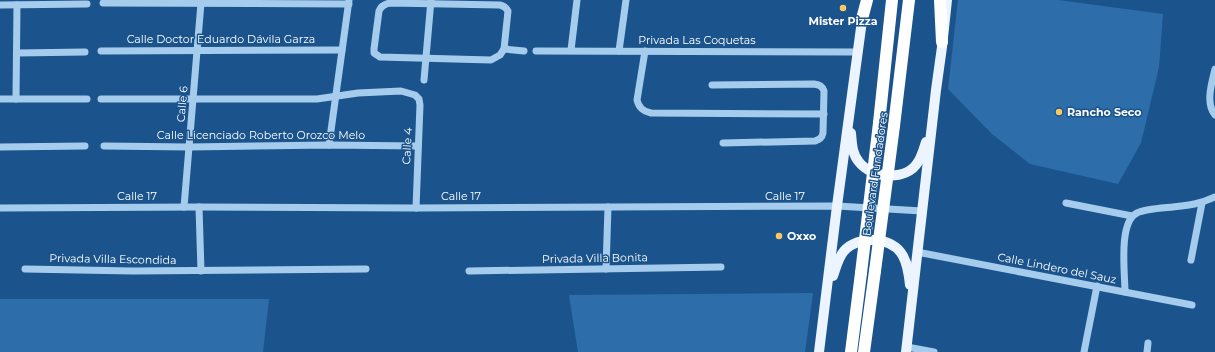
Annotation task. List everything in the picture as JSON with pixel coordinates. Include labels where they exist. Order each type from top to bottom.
[{"type":"highway","points":[[861,23],[866,0]]},
{"type":"highway","name":"Boulevard Fundadores","points":[[851,352],[879,123],[892,0]]},
{"type":"highway","name":"Boulevard Fundadores","points":[[864,352],[909,0]]},
{"type":"highway","points":[[940,0],[942,42]]},
{"type":"main road","points":[[907,350],[947,0]]},
{"type":"main road","points":[[819,352],[861,23]]},
{"type":"main road","points":[[850,107],[851,141],[855,157],[867,170],[879,174],[903,174],[918,163],[932,125]]},
{"type":"main road","points":[[824,311],[837,263],[844,252],[852,245],[861,241],[874,240],[886,242],[903,254],[909,277],[912,311]]},
{"type":"street","points":[[571,50],[577,0]]},
{"type":"street","points":[[619,51],[626,0]]},
{"type":"street","points":[[104,3],[349,2],[329,145]]},
{"type":"street","points":[[424,80],[431,2]]},
{"type":"street","points":[[431,2],[504,6],[508,11],[504,49],[500,55],[491,60],[425,59],[380,57],[374,53],[379,11],[381,6],[385,4],[431,2]]},
{"type":"street","name":"Calle 6","points":[[184,207],[201,3]]},
{"type":"street","points":[[0,5],[87,4]]},
{"type":"street","points":[[16,99],[17,5]]},
{"type":"street","name":"Privada Las Coquetas","points":[[536,51],[645,51],[858,47]]},
{"type":"street","points":[[504,49],[524,52]]},
{"type":"street","name":"Calle Doctor Eduardo Dávila Garza","points":[[101,51],[342,50]]},
{"type":"street","points":[[645,51],[637,100],[638,105],[646,112],[824,114]]},
{"type":"street","points":[[16,53],[85,52]]},
{"type":"street","points":[[1215,69],[1211,86],[1210,105],[1212,112],[1215,115]]},
{"type":"street","points":[[712,85],[819,85],[824,91],[822,137],[819,140],[723,143]]},
{"type":"street","name":"Calle 4","points":[[336,96],[358,93],[401,91],[409,92],[419,99],[416,208]]},
{"type":"street","points":[[101,99],[317,99],[336,96]]},
{"type":"street","points":[[0,99],[87,99]]},
{"type":"street","points":[[0,147],[85,146]]},
{"type":"street","name":"Calle Licenciado Roberto Orozco Melo","points":[[104,146],[418,146]]},
{"type":"street","points":[[1066,203],[1132,216],[1142,212],[1202,203],[1215,197]]},
{"type":"street","points":[[1191,260],[1202,203]]},
{"type":"street","points":[[199,206],[201,271]]},
{"type":"street","name":"Calle 17","points":[[0,208],[199,206],[416,208],[837,206],[922,211]]},
{"type":"street","points":[[606,269],[608,207]]},
{"type":"street","points":[[1125,292],[1124,241],[1127,227],[1132,216]]},
{"type":"street","name":"Calle Lindero del Sauz","points":[[917,252],[1192,305]]},
{"type":"street","name":"Privada Villa Bonita","points":[[469,271],[721,267]]},
{"type":"street","name":"Privada Villa Escondida","points":[[26,269],[133,271],[366,269]]},
{"type":"street","points":[[1084,352],[1097,286]]},
{"type":"street","points":[[1147,352],[1148,344]]},
{"type":"street","points":[[907,350],[934,352]]},
{"type":"shaded area","name":"Rancho Seco","points":[[958,0],[1058,0],[1163,14],[1159,67],[1141,143],[1118,184],[1030,164],[992,134],[948,89]]},
{"type":"shaded area","points":[[813,293],[805,352],[578,352],[569,295]]},
{"type":"shaded area","points":[[0,299],[269,299],[263,352],[0,352]]},
{"type":"place","name":"Mister Pizza","points":[[843,8]]},
{"type":"place","name":"Rancho Seco","points":[[1059,112]]},
{"type":"place","name":"Oxxo","points":[[779,236]]}]
